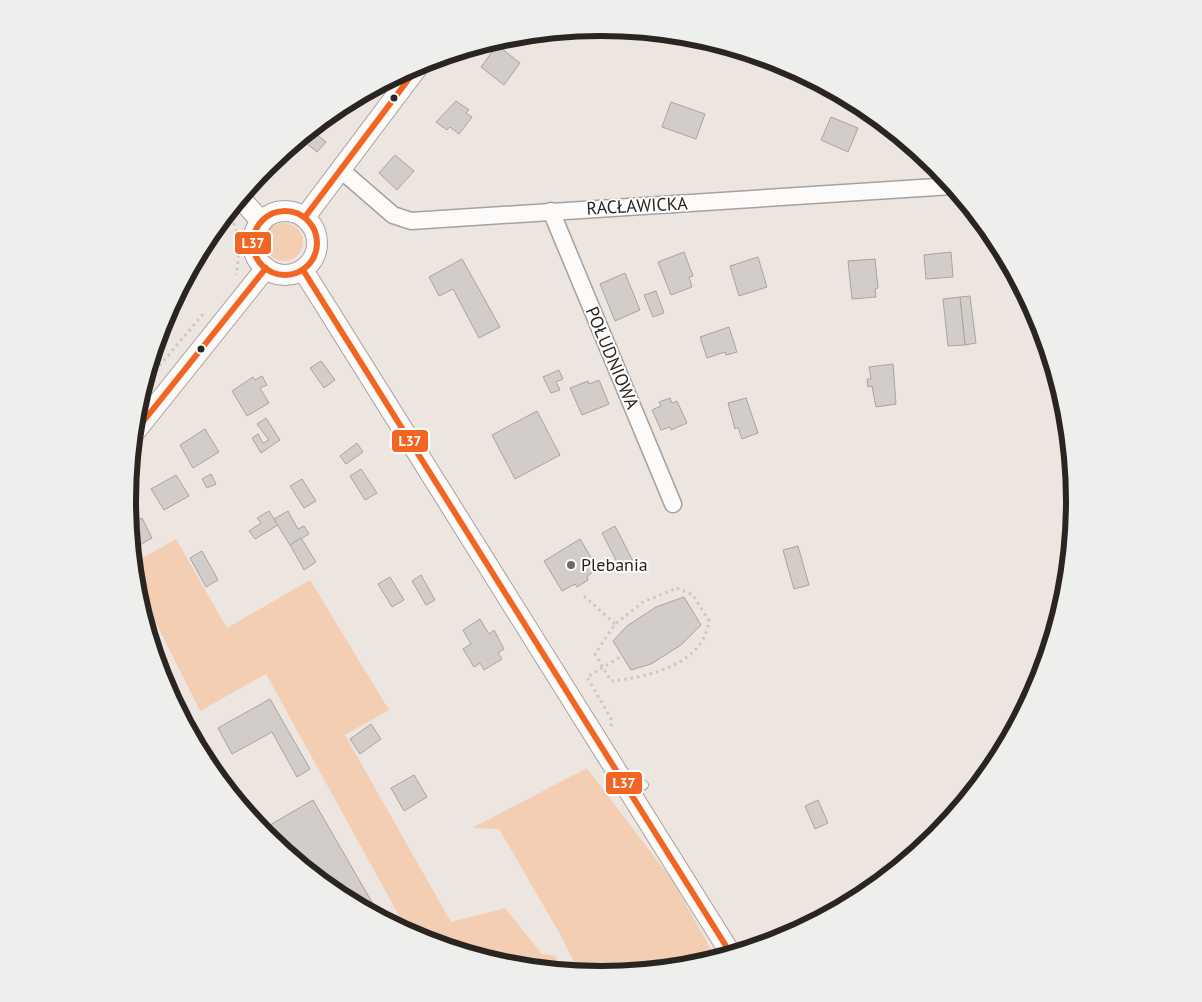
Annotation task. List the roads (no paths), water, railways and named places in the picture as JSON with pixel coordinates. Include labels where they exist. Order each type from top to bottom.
[{"type":"street","points":[[305,218],[410,78]]},
{"type":"street","name":"RACŁAWICKA","points":[[341,170],[393,215],[411,221],[943,187]]},
{"type":"street","points":[[245,203],[262,222]]},
{"type":"street","points":[[282,211],[294,212],[305,218],[315,232],[317,250],[312,261],[303,270],[284,275],[266,268],[254,251],[256,230],[262,222],[271,214],[282,211]]},
{"type":"street","name":"POŁUDNIOWA","points":[[551,211],[673,504]]},
{"type":"street","points":[[143,422],[266,268]]},
{"type":"street","points":[[303,270],[638,788],[728,948]]},
{"type":"place","name":"Plebania","points":[[571,565]]}]
